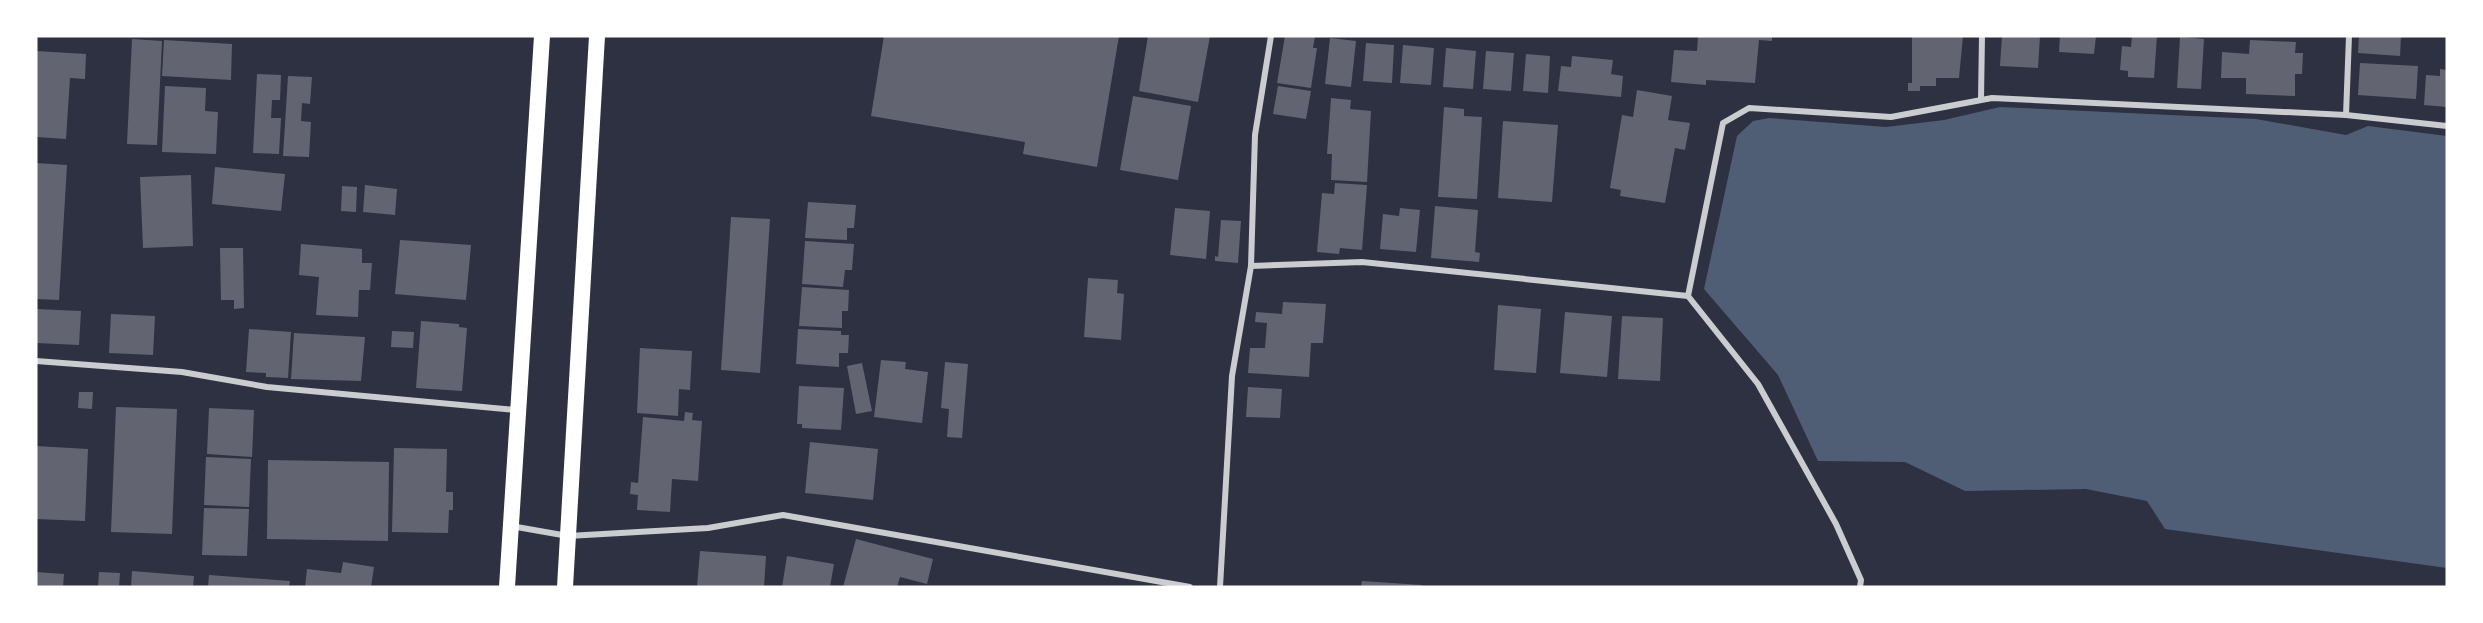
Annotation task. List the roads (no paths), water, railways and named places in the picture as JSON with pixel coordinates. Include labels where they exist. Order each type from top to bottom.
[{"type":"highway","points":[[507,587],[542,36]]},
{"type":"highway","points":[[565,587],[597,36]]},
{"type":"street","points":[[1220,587],[1232,376],[1251,266],[1256,135],[1271,36]]},
{"type":"street","points":[[1981,99],[1982,36]]},
{"type":"street","points":[[2346,115],[2349,36]]},
{"type":"street","points":[[1688,296],[1723,123],[1749,108],[1891,117],[1992,98],[2346,115],[2447,126]]},
{"type":"street","points":[[1251,266],[1362,262],[1688,296],[1758,384],[1836,524],[1861,580],[1860,587]]},
{"type":"street","points":[[36,361],[182,372],[267,387],[517,411]]},
{"type":"street","points":[[511,526],[568,536],[708,528],[783,515],[1190,587]]},
{"type":"water","points":[[2000,107],[2256,119],[2346,135],[2368,126],[2447,136],[2447,568],[2165,529],[2147,501],[2086,489],[1965,491],[1905,462],[1818,461],[1778,375],[1704,289],[1737,136],[1753,121],[1769,118],[1886,127],[1944,120]]}]
